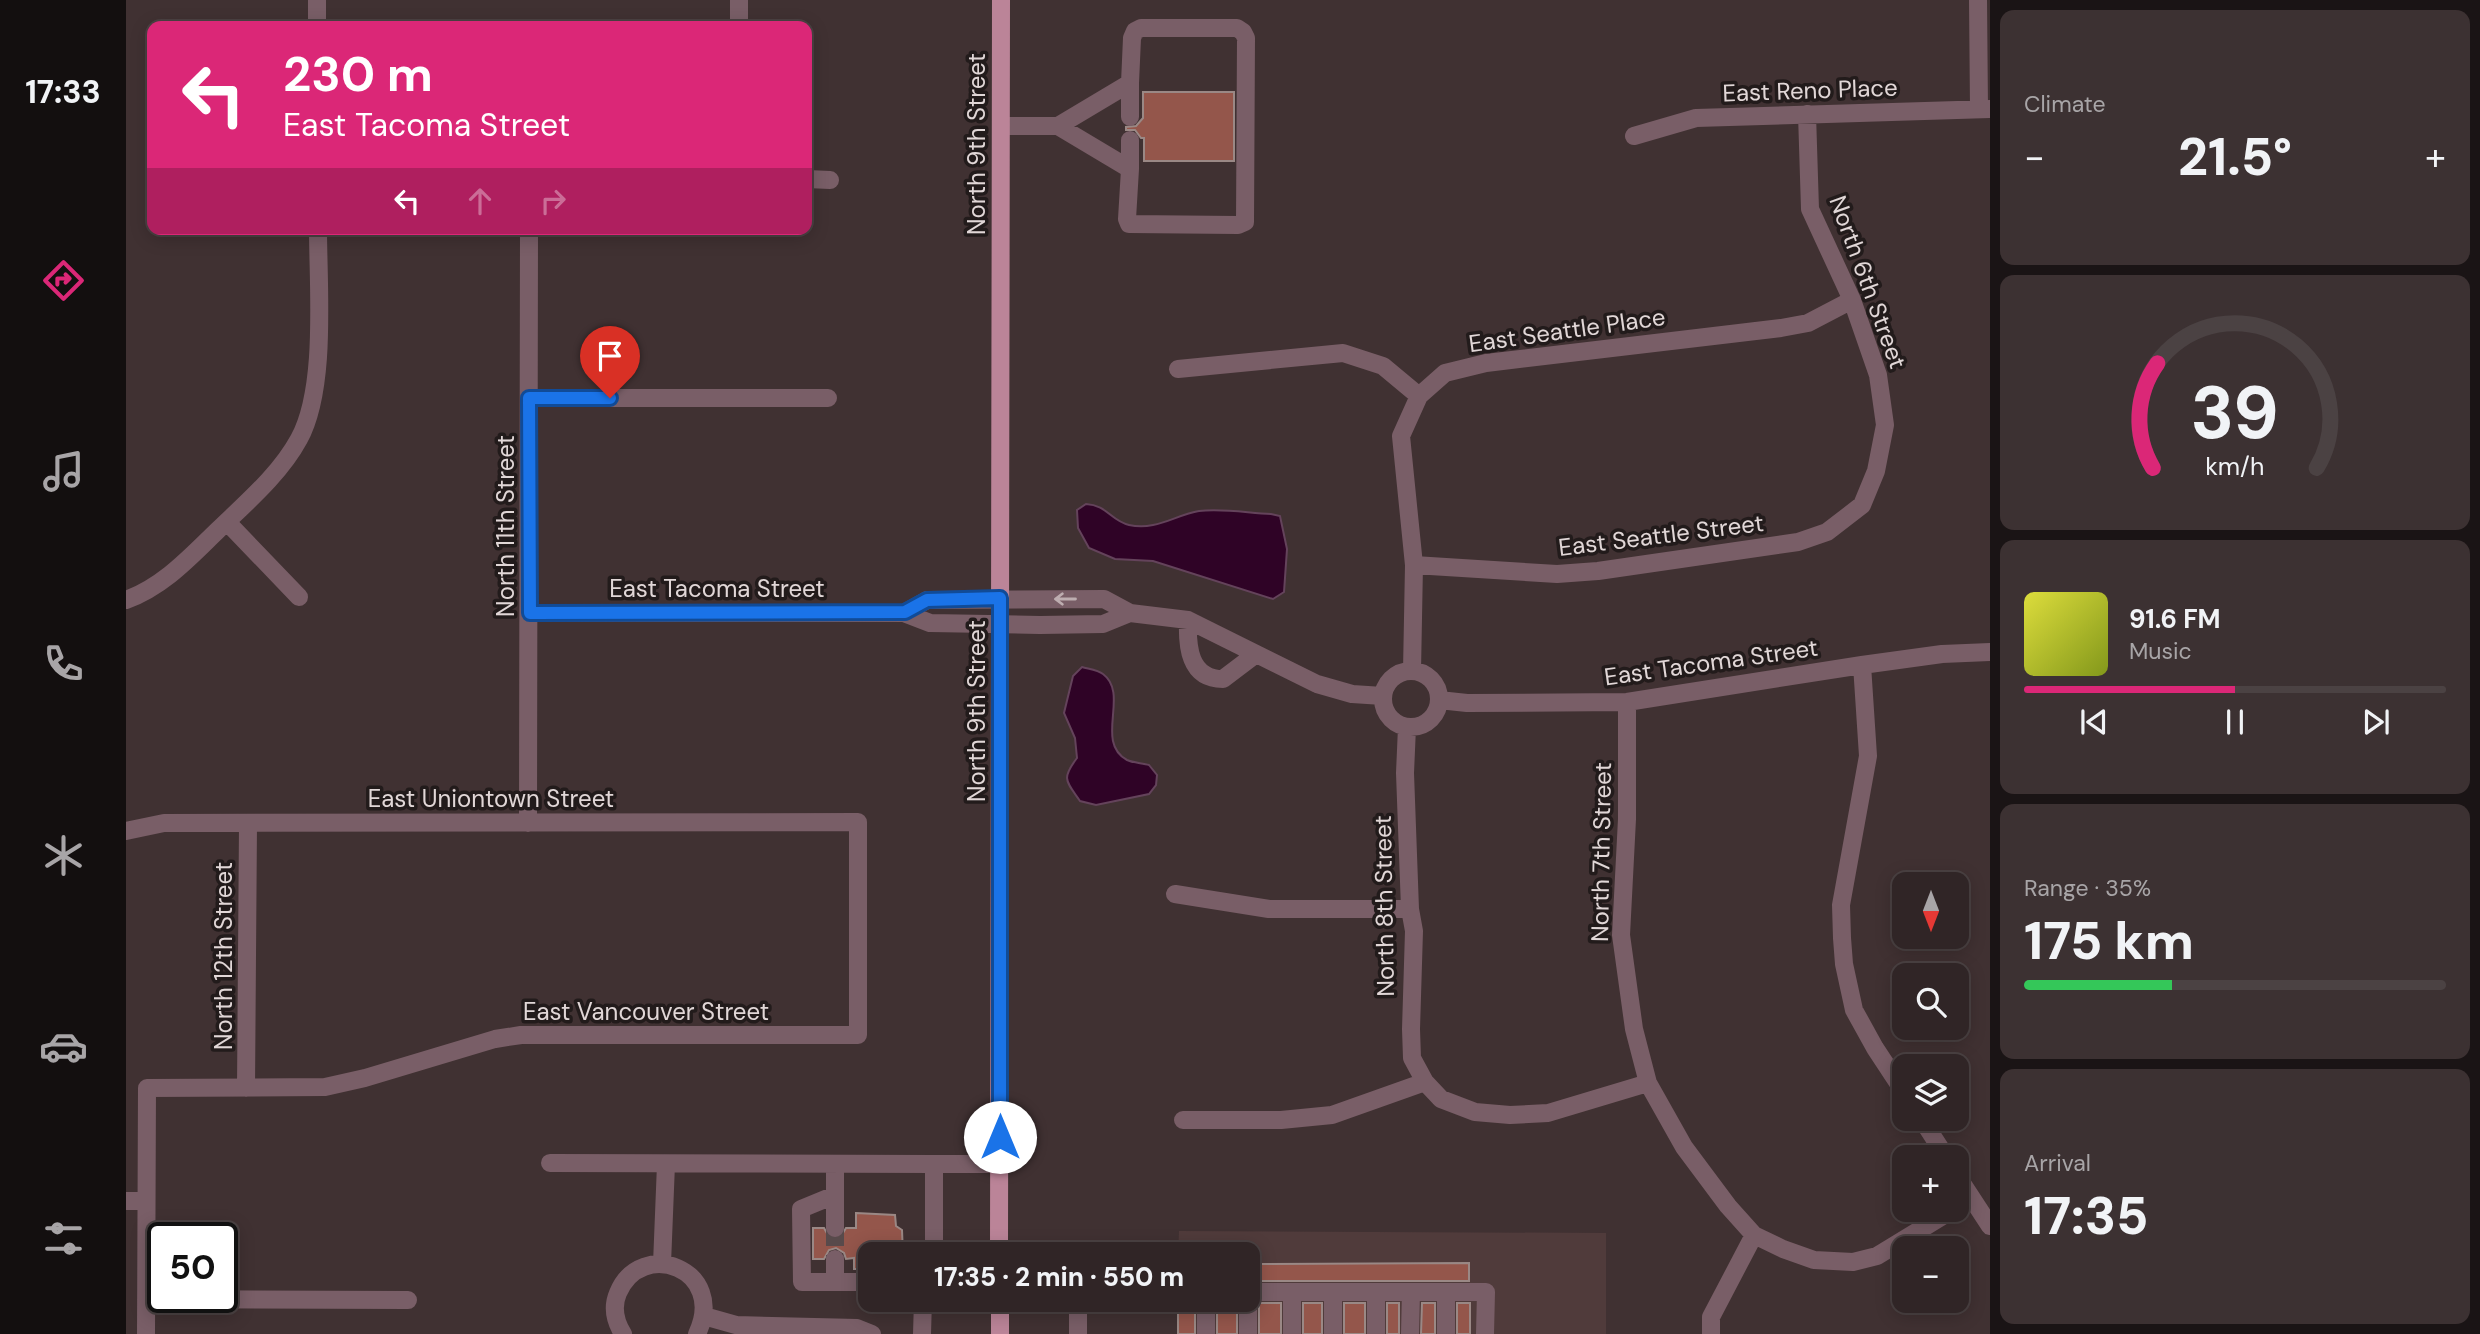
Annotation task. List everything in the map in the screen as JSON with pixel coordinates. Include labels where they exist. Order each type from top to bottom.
[{"type":"main road","name":"North 9th Street","points":[[999,1242],[1001,0]]},
{"type":"main road","points":[[1000,1312],[1000,1334]]},
{"type":"street","points":[[317,0],[317,21]]},
{"type":"street","points":[[739,0],[739,21]]},
{"type":"street","points":[[1978,0],[1984,108]]},
{"type":"street","points":[[1130,117],[1132,38],[1135,31],[1141,28],[1237,28],[1243,32],[1246,38],[1245,222],[1238,225],[1129,224],[1130,140]]},
{"type":"street","points":[[1001,126],[1058,126],[1130,83]]},
{"type":"street","name":"East Reno Place","points":[[1634,136],[1696,118],[1984,108]]},
{"type":"street","name":"North 6th Street","points":[[1807,114],[1810,209],[1852,300],[1878,375],[1885,425],[1876,471],[1862,505]]},
{"type":"street","points":[[1058,126],[1130,169]]},
{"type":"street","points":[[812,179],[830,180]]},
{"type":"street","points":[[126,600],[157,585],[179,568],[277,471],[299,439],[310,412],[318,367],[317,235]]},
{"type":"street","name":"North 11th Street","points":[[528,823],[529,235]]},
{"type":"street","name":"East Seattle Place","points":[[1419,396],[1445,373],[1486,363],[1781,328],[1808,323],[1852,300]]},
{"type":"street","points":[[1178,369],[1343,354],[1383,366],[1419,396],[1401,436],[1414,565],[1412,671]]},
{"type":"street","points":[[529,398],[828,398]]},
{"type":"street","name":"East Seattle Street","points":[[1414,565],[1557,574],[1598,571],[1798,542],[1827,532],[1862,505]]},
{"type":"street","points":[[227,522],[299,597]]},
{"type":"street","name":"East Tacoma Street","points":[[905,612],[927,600],[1104,599],[1130,612],[1188,620],[1225,636],[1317,684],[1352,694],[1383,696]]},
{"type":"street","name":"East Tacoma Street","points":[[530,613],[905,612],[930,623],[1000,625],[1103,624],[1130,612]]},
{"type":"street","points":[[1188,620],[1187,643],[1199,670],[1206,676],[1223,679],[1255,654]]},
{"type":"street","name":"East Tacoma Street","points":[[1439,700],[1467,703],[1627,702],[1862,665],[1942,654],[1990,652]]},
{"type":"street","points":[[1862,665],[1868,757],[1841,905],[1842,938],[1844,964],[1854,1010],[1892,1074]]},
{"type":"street","points":[[1412,671],[1432,680],[1439,700],[1435,713],[1429,720],[1420,726],[1407,727],[1387,715],[1383,696],[1392,678],[1412,671]]},
{"type":"street","name":"North 7th Street","points":[[1627,702],[1627,819],[1621,934],[1634,1029],[1648,1083],[1684,1147],[1754,1236]]},
{"type":"street","name":"North 8th Street","points":[[1407,727],[1405,773],[1410,909],[1414,931],[1412,1058],[1425,1082]]},
{"type":"street","name":"East Uniontown Street","points":[[126,831],[164,823],[858,822],[858,1035]]},
{"type":"street","name":"North 12th Street","points":[[247,1088],[248,824]]},
{"type":"street","points":[[1175,894],[1269,909],[1410,909]]},
{"type":"street","name":"East Vancouver Street","points":[[146,1201],[147,1087],[325,1087],[365,1078],[495,1039],[521,1035],[858,1035]]},
{"type":"street","points":[[1183,1120],[1281,1120],[1332,1115],[1425,1082],[1441,1099],[1475,1112],[1510,1115],[1548,1113],[1648,1083]]},
{"type":"street","points":[[550,1163],[1000,1164]]},
{"type":"street","points":[[662,1264],[666,1164]]},
{"type":"street","points":[[934,1164],[934,1242]]},
{"type":"street","points":[[835,1165],[835,1228]]},
{"type":"street","points":[[1969,1194],[1990,1226]]},
{"type":"street","points":[[835,1195],[801,1209],[802,1282],[858,1282]]},
{"type":"street","points":[[126,1201],[146,1201],[146,1334]]},
{"type":"street","points":[[1711,1334],[1711,1317],[1754,1236],[1783,1250],[1814,1260],[1853,1262],[1877,1256],[1932,1222]]},
{"type":"street","points":[[835,1259],[835,1282]]},
{"type":"street","points":[[623,1334],[617,1324],[614,1310],[622,1283],[644,1266],[662,1264],[685,1271],[702,1293],[704,1316],[697,1334]]},
{"type":"street","points":[[1260,1292],[1486,1292],[1485,1334]]},
{"type":"street","points":[[1292,1292],[1292,1334]]},
{"type":"street","points":[[1333,1292],[1333,1334]]},
{"type":"street","points":[[1376,1292],[1376,1334]]},
{"type":"street","points":[[1410,1334],[1411,1292]]},
{"type":"street","points":[[1446,1292],[1446,1334]]},
{"type":"street","points":[[146,1299],[408,1300]]},
{"type":"street","points":[[922,1334],[923,1312]]},
{"type":"street","points":[[1078,1312],[1078,1334]]},
{"type":"street","points":[[1206,1312],[1206,1334]]},
{"type":"street","points":[[1248,1312],[1248,1334]]},
{"type":"street","points":[[704,1316],[736,1325],[857,1328],[873,1334]]},
{"type":"shaded area","points":[[1086,504],[1099,507],[1123,523],[1139,526],[1157,524],[1208,510],[1280,516],[1287,549],[1284,592],[1273,599],[1153,561],[1115,559],[1089,548],[1078,528],[1077,510]]},
{"type":"shaded area","points":[[1082,667],[1103,674],[1110,683],[1114,705],[1113,742],[1118,752],[1127,760],[1149,765],[1157,775],[1156,785],[1149,794],[1096,805],[1080,801],[1069,784],[1067,776],[1077,758],[1075,738],[1064,713],[1073,676]]},
{"type":"shaded area","points":[[1179,1231],[1606,1233],[1606,1334],[1178,1334],[1178,1312],[1260,1312],[1260,1242],[1179,1242]]},
{"type":"building","points":[[1143,92],[1234,92],[1234,161],[1144,161],[1144,138],[1135,130],[1126,130],[1126,127],[1136,126],[1143,118]]},
{"type":"building","points":[[856,1213],[895,1215],[896,1226],[902,1230],[902,1242],[858,1242],[858,1269],[854,1269],[854,1258],[846,1259],[844,1253],[836,1248],[829,1250],[824,1259],[813,1259],[813,1228],[824,1228],[829,1237],[840,1238],[846,1228],[856,1228]]},
{"type":"building","points":[[1469,1263],[1469,1281],[1260,1281],[1260,1264]]},
{"type":"building","points":[[1260,1303],[1281,1303],[1281,1334],[1259,1334]]},
{"type":"building","points":[[1303,1303],[1322,1303],[1322,1334],[1303,1334]]},
{"type":"building","points":[[1344,1303],[1365,1303],[1365,1334],[1344,1334]]},
{"type":"building","points":[[1387,1303],[1399,1303],[1399,1334],[1387,1334]]},
{"type":"building","points":[[1422,1303],[1435,1303],[1435,1334],[1421,1334]]},
{"type":"building","points":[[1457,1303],[1470,1303],[1470,1334],[1457,1334]]},
{"type":"building","points":[[1178,1312],[1195,1312],[1195,1334],[1178,1334]]},
{"type":"building","points":[[1217,1312],[1237,1312],[1237,1334],[1217,1334]]},
{"type":"tunnel","points":[[835,1228],[835,1259]]},
{"type":"route","points":[[610,398],[529,398],[530,613],[905,612],[927,600],[1000,598],[1000,1137]]}]
